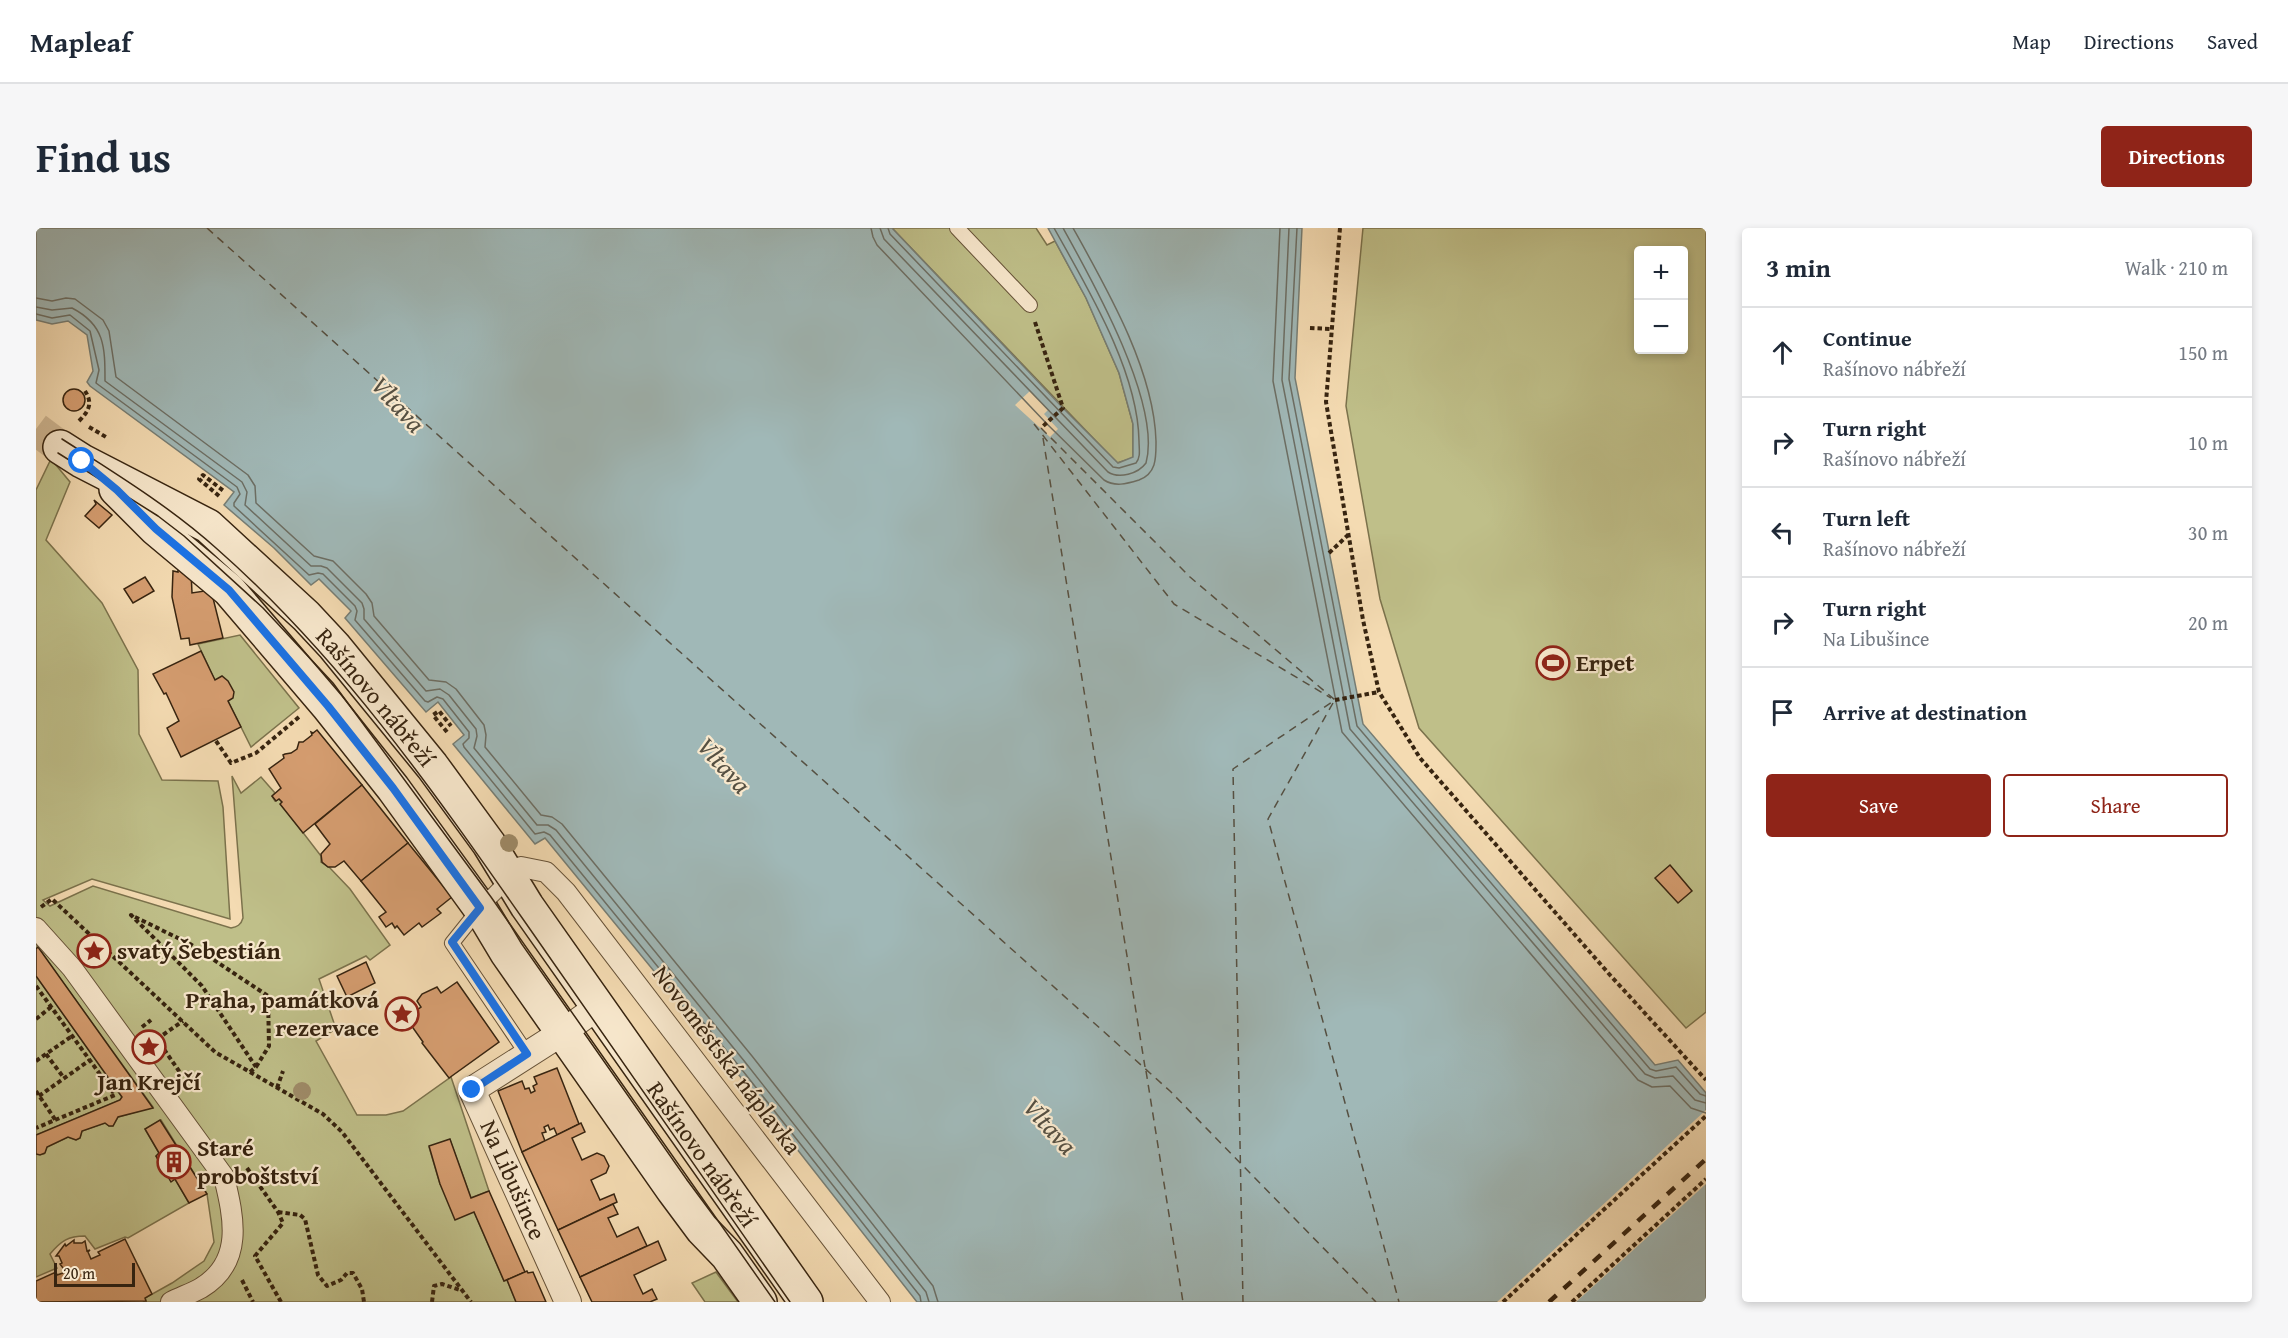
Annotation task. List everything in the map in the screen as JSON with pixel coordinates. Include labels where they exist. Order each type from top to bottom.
[{"type":"main road","name":"Rašínovo nábřeží","points":[[74,443],[156,529],[229,590],[371,761],[501,887],[527,906],[806,1302]]},
{"type":"main road","name":"Rašínovo nábřeží","points":[[74,443],[208,526],[306,616],[349,663],[432,766],[489,844],[501,887],[507,953],[673,1190],[702,1229],[727,1255],[760,1302]]},
{"type":"street","name":"Novoměstská náplavka","points":[[501,887],[546,872],[566,891],[880,1302]]},
{"type":"street","points":[[36,928],[72,968],[224,1177],[234,1215],[230,1255],[218,1273],[202,1287],[171,1302]]},
{"type":"street","points":[[563,1032],[599,1006]]},
{"type":"street","name":"Na Libušince","points":[[563,1032],[472,1090],[568,1302]]},
{"type":"lane","points":[[957,228],[1030,305]]},
{"type":"lane","points":[[501,887],[452,942],[527,1054]]},
{"type":"path","points":[[1340,228],[1326,402],[1363,620],[1379,692],[1420,758],[1706,1080]]},
{"type":"path","points":[[1030,305],[1063,408],[1041,428]]},
{"type":"path","points":[[1310,328],[1332,329]]},
{"type":"path","points":[[74,443],[90,406],[90,399],[85,391]]},
{"type":"path","points":[[220,497],[199,479],[203,475],[225,492]]},
{"type":"path","points":[[1329,553],[1349,534]]},
{"type":"path","points":[[1335,700],[1379,692]]},
{"type":"path","points":[[216,741],[231,763],[256,753],[308,710]]},
{"type":"path","points":[[446,732],[433,715],[439,711],[451,726]]},
{"type":"path","points":[[52,899],[215,1052],[323,1114],[342,1132],[471,1302]]},
{"type":"path","points":[[250,1072],[256,1067],[269,1046],[268,996],[190,944],[131,915],[202,986],[256,1067]]},
{"type":"path","points":[[36,986],[115,1095],[36,1128]]},
{"type":"path","points":[[36,1019],[51,1007]]},
{"type":"path","points":[[144,1027],[151,1020]]},
{"type":"path","points":[[157,1039],[183,1021]]},
{"type":"path","points":[[36,1061],[72,1036]]},
{"type":"path","points":[[46,1054],[64,1078]]},
{"type":"path","points":[[39,1096],[90,1060]]},
{"type":"path","points":[[277,1088],[284,1071]]},
{"type":"path","points":[[36,1090],[56,1120]]},
{"type":"path","points":[[1503,1302],[1706,1116]]},
{"type":"path","points":[[1572,1302],[1706,1179]]},
{"type":"path","points":[[278,1212],[300,1215],[305,1219],[318,1275],[327,1286],[341,1280],[347,1273],[353,1273],[362,1289],[364,1302]]},
{"type":"path","points":[[432,1302],[434,1286],[442,1284],[462,1290]]},
{"type":"green space","points":[[892,228],[1036,228],[1047,245],[1055,241],[1086,298],[1119,373],[1133,424],[1133,458],[1117,463]]},
{"type":"green space","name":"Erpet","points":[[1363,228],[1706,228],[1706,1012],[1686,1028],[1419,728],[1380,599],[1346,406]]},
{"type":"green space","points":[[51,459],[70,482],[46,540],[102,603],[138,670],[139,734],[162,780],[218,781],[223,807],[230,919],[92,879],[43,900],[50,906],[93,886],[231,928],[237,926],[243,918],[232,776],[241,793],[261,777],[275,793],[272,796],[275,801],[279,799],[282,802],[281,804],[321,856],[321,862],[350,889],[390,945],[370,960],[366,956],[319,979],[336,1029],[316,1041],[357,1115],[386,1115],[403,1111],[451,1077],[489,1191],[471,1198],[450,1140],[429,1147],[440,1184],[474,1212],[504,1281],[507,1280],[516,1302],[143,1302],[146,1301],[145,1298],[204,1261],[214,1242],[207,1194],[161,1120],[145,1129],[159,1153],[156,1156],[171,1181],[175,1179],[189,1203],[128,1238],[125,1237],[95,1249],[85,1236],[65,1240],[50,1254],[57,1268],[36,1277],[36,1154],[44,1154],[47,1147],[68,1137],[76,1140],[80,1138],[82,1131],[105,1123],[113,1126],[118,1117],[153,1107],[38,948],[36,949],[36,490]]},
{"type":"green space","points":[[240,635],[299,708],[251,747],[227,699],[224,700],[198,644]]},
{"type":"green space","points":[[36,976],[122,1097],[120,1100],[36,1135]]},
{"type":"green space","points":[[716,1272],[738,1302],[705,1302],[692,1283]]},
{"type":"water","name":"Vltava","points":[[36,228],[892,228],[1118,463],[1133,457],[1133,424],[1119,373],[1086,298],[1048,228],[1302,228],[1295,378],[1363,724],[1655,1065],[1678,1060],[1706,1093],[1706,1302],[917,1302],[735,1070],[545,838],[535,844],[453,744],[464,735],[438,702],[426,712],[345,618],[351,611],[319,579],[311,585],[274,548],[224,505],[234,492],[90,386],[87,382],[93,371],[87,335],[68,321],[52,324],[36,320]]},
{"type":"pier","points":[[1030,391],[1048,410],[1044,414],[1058,429],[1050,437],[1015,405]]},
{"type":"pier","points":[[1706,1110],[1706,1184],[1576,1302],[1497,1302]]},
{"type":"building","points":[[74,389],[82,392],[85,400],[82,408],[74,411],[66,408],[63,400],[66,392]]},
{"type":"building","points":[[94,500],[112,515],[99,528],[85,516],[96,504]]},
{"type":"building","points":[[178,568],[191,571],[192,593],[211,590],[223,638],[190,645],[189,638],[181,639],[172,597],[173,571],[178,572]]},
{"type":"building","points":[[145,577],[154,591],[133,603],[124,589]]},
{"type":"building","points":[[201,651],[215,680],[222,676],[234,692],[233,698],[228,701],[241,727],[181,757],[167,728],[179,721],[166,693],[164,694],[153,674]]},
{"type":"building","points":[[317,730],[362,785],[303,833],[280,804],[282,802],[279,799],[276,801],[272,796],[281,788],[269,769],[284,758],[283,755],[297,749],[299,742],[303,742],[312,735],[311,732]]},
{"type":"building","points":[[362,785],[408,843],[361,881],[344,861],[335,867],[328,867],[322,862],[321,854],[330,844],[315,824]]},
{"type":"building","points":[[408,843],[452,897],[437,909],[441,913],[422,927],[419,923],[404,935],[392,923],[386,927],[379,917],[386,912],[361,881]]},
{"type":"building","points":[[1670,865],[1692,891],[1678,903],[1655,878]]},
{"type":"building","points":[[38,947],[153,1108],[118,1117],[113,1126],[105,1123],[82,1131],[80,1138],[76,1140],[68,1137],[47,1147],[45,1153],[40,1155],[36,1154],[36,1135],[120,1100],[122,1097],[36,976],[36,949]]},
{"type":"building","points":[[366,962],[375,983],[347,997],[337,976]]},
{"type":"building","points":[[457,982],[499,1042],[449,1078],[406,1018],[421,1007],[417,1001],[422,994],[437,987],[441,993]]},
{"type":"building","points":[[557,1068],[579,1124],[557,1135],[554,1128],[550,1130],[548,1125],[544,1127],[546,1132],[542,1133],[545,1141],[522,1152],[498,1091],[522,1081],[525,1089],[529,1088],[531,1093],[535,1091],[533,1086],[537,1084],[534,1077]]},
{"type":"building","name":"Staré proboštství","points":[[160,1120],[207,1194],[189,1203],[175,1179],[171,1182],[156,1156],[159,1153],[145,1129]]},
{"type":"building","points":[[581,1123],[585,1132],[572,1138],[582,1160],[597,1153],[604,1156],[609,1166],[606,1173],[591,1180],[600,1200],[614,1194],[617,1202],[558,1230],[522,1152]]},
{"type":"building","points":[[450,1139],[471,1198],[489,1191],[525,1272],[504,1281],[474,1212],[455,1220],[440,1184],[429,1146]]},
{"type":"building","points":[[613,1204],[618,1214],[608,1218],[617,1237],[638,1227],[647,1246],[580,1277],[558,1230]]},
{"type":"building","points":[[125,1239],[152,1294],[145,1298],[146,1301],[36,1302],[36,1281],[56,1272],[57,1275],[66,1272],[60,1264],[62,1263],[59,1256],[56,1256],[65,1244],[66,1246],[74,1240],[74,1243],[85,1241],[87,1251],[90,1250],[88,1252],[91,1259],[100,1255],[98,1252]]},
{"type":"building","points":[[658,1241],[666,1260],[634,1275],[643,1294],[652,1289],[657,1299],[650,1302],[592,1302],[580,1277]]},
{"type":"building","points":[[527,1271],[528,1273],[533,1272],[546,1302],[516,1302],[507,1280]]},
{"type":"ferry route","points":[[207,228],[1170,1091],[1376,1302]]},
{"type":"ferry route","points":[[1034,424],[1174,604],[1331,698]]},
{"type":"ferry route","points":[[1041,428],[1190,577],[1335,700],[1233,769],[1243,1302]]},
{"type":"ferry route","points":[[1043,438],[1145,1067]]},
{"type":"ferry route","points":[[1333,703],[1268,819],[1399,1302]]},
{"type":"ferry route","points":[[1146,1071],[1183,1302]]},
{"type":"tunnel","points":[[36,429],[60,447]]},
{"type":"tram line","points":[[62,439],[141,490],[216,548],[303,633],[343,679],[382,726],[455,823],[790,1302]]},
{"type":"tram line","points":[[58,453],[158,516],[184,536],[263,608],[333,683],[491,897],[775,1302]]},
{"type":"railway","points":[[1549,1302],[1706,1159]]},
{"type":"place","name":"Erpet","points":[[1553,663]]},
{"type":"place","name":"svatý Šebestián","points":[[94,951]]},
{"type":"place","name":"Praha, památková rezervace","points":[[402,1014]]},
{"type":"place","name":"Jan Krejčí","points":[[149,1047]]},
{"type":"place","name":"Staré proboštství","points":[[174,1162]]},
{"type":"route","points":[[82,461],[117,490],[156,529],[229,590],[328,706],[393,788],[480,908],[452,942],[527,1054],[472,1090]]}]
